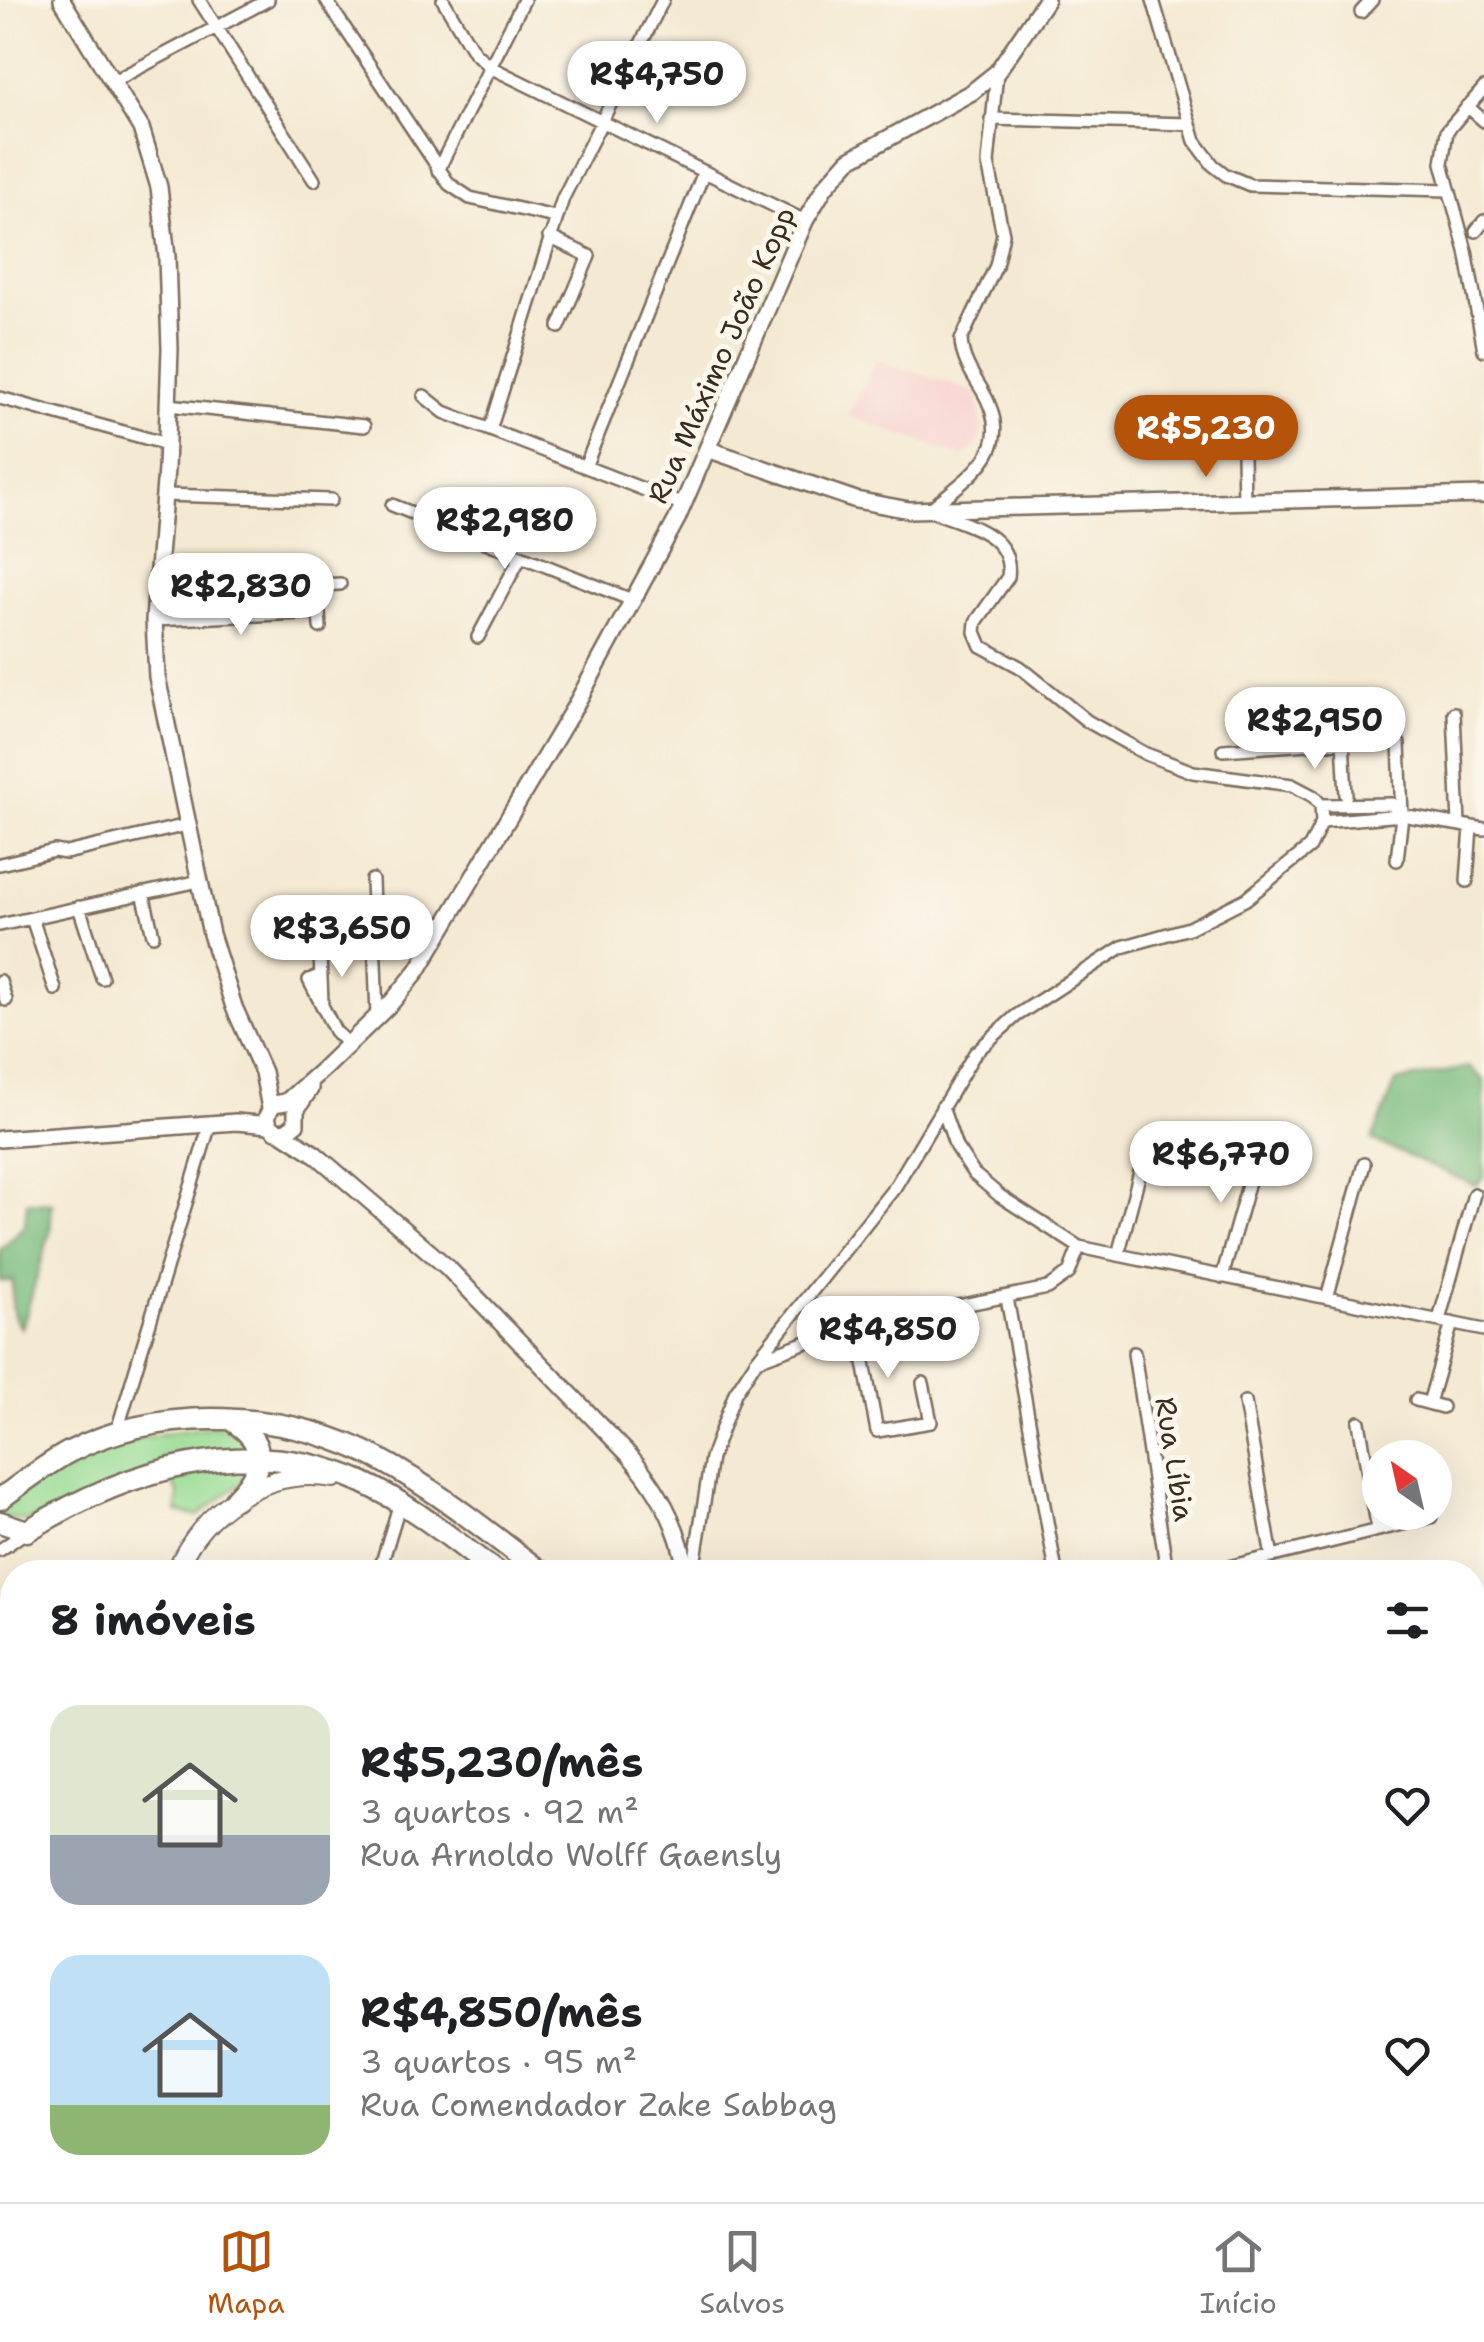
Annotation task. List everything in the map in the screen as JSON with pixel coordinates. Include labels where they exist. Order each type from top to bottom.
[{"type":"highway","points":[[231,1420],[252,1437],[258,1456],[254,1478],[235,1499]]},
{"type":"highway","points":[[1,1498],[69,1452],[116,1434],[179,1422],[231,1420],[303,1430],[375,1457],[446,1500],[525,1560]]},
{"type":"highway","points":[[0,1522],[27,1531],[86,1498],[130,1480],[193,1464],[258,1456],[312,1465],[362,1482],[400,1503],[479,1560]]},
{"type":"main road","points":[[62,0],[114,81],[148,146],[159,187],[168,287],[169,405],[155,593],[157,677],[199,880],[229,992],[264,1072],[293,1110],[300,1132],[316,1154]]},
{"type":"main road","points":[[998,72],[1046,0]]},
{"type":"main road","name":"Rua Máximo João Kopp","points":[[272,1119],[290,1130],[293,1110],[323,1070],[406,986],[574,708],[684,505],[805,222],[825,187],[849,160],[972,92],[998,72]]},
{"type":"main road","points":[[707,448],[876,506],[930,510],[1484,495]]},
{"type":"main road","points":[[264,1072],[272,1119],[470,1288],[629,1455],[653,1485],[686,1560]]},
{"type":"main road","points":[[272,1119],[277,1102],[293,1110]]},
{"type":"main road","points":[[0,1139],[272,1119]]},
{"type":"main road","points":[[0,1147],[40,1138]]},
{"type":"main road","points":[[183,1560],[200,1529],[235,1499],[260,1486],[300,1476],[362,1482]]},
{"type":"street","points":[[199,0],[314,180]]},
{"type":"street","points":[[114,81],[268,0]]},
{"type":"street","points":[[326,0],[455,190],[470,198],[555,217]]},
{"type":"street","points":[[443,0],[474,52],[490,67],[805,222]]},
{"type":"street","points":[[438,170],[524,0]]},
{"type":"street","points":[[490,430],[555,217],[664,0]]},
{"type":"street","points":[[1153,0],[1189,124],[1202,154],[1213,165],[1250,185],[1448,190]]},
{"type":"street","points":[[1361,12],[1372,0]]},
{"type":"street","points":[[692,1560],[718,1434],[735,1393],[756,1360],[886,1200],[975,1053],[1016,1016],[1122,947],[1189,928],[1246,900],[1310,846],[1322,822],[1321,805],[1292,785],[1193,772],[1164,764],[1087,721],[1020,667],[981,646],[975,632],[976,622],[1008,577],[1007,554],[992,536],[930,510],[982,464],[996,434],[993,411],[961,347],[963,331],[996,266],[1003,234],[988,162],[998,72]]},
{"type":"street","points":[[1484,88],[1444,139],[1442,164],[1466,251],[1484,350]]},
{"type":"street","points":[[1468,106],[1484,121]]},
{"type":"street","points":[[991,119],[1189,124]]},
{"type":"street","points":[[585,467],[704,172]]},
{"type":"street","points":[[549,238],[588,256],[559,326]]},
{"type":"street","points":[[424,396],[444,412],[684,505]]},
{"type":"street","points":[[0,398],[167,444]]},
{"type":"street","points":[[169,405],[364,426]]},
{"type":"street","points":[[1243,456],[1244,502]]},
{"type":"street","points":[[164,495],[331,500]]},
{"type":"street","points":[[392,506],[632,600]]},
{"type":"street","points":[[478,637],[521,556]]},
{"type":"street","points":[[155,593],[340,584]]},
{"type":"street","points":[[154,620],[319,612],[320,626]]},
{"type":"street","points":[[1454,713],[1471,827],[1466,881]]},
{"type":"street","points":[[1222,750],[1390,736],[1398,740],[1402,814],[1397,860]]},
{"type":"street","points":[[1343,740],[1346,795]]},
{"type":"street","points":[[1358,804],[1358,819]]},
{"type":"street","points":[[1321,805],[1392,804],[1402,814]]},
{"type":"street","points":[[1322,822],[1402,814],[1471,827]]},
{"type":"street","points":[[0,864],[188,826]]},
{"type":"street","points":[[0,925],[199,880]]},
{"type":"street","points":[[372,880],[377,1018]]},
{"type":"street","points":[[142,893],[154,935]]},
{"type":"street","points":[[80,907],[102,978]]},
{"type":"street","points":[[32,918],[55,989]]},
{"type":"street","points":[[320,955],[321,975],[309,980],[335,1031],[348,1045]]},
{"type":"street","points":[[0,980],[6,1000]]},
{"type":"street","points":[[942,1106],[956,1147],[974,1174],[1000,1196],[1079,1247],[1484,1330]]},
{"type":"street","points":[[116,1434],[210,1124]]},
{"type":"street","points":[[1118,1255],[1149,1138]]},
{"type":"street","points":[[1222,1276],[1258,1146]]},
{"type":"street","points":[[1327,1298],[1364,1164]]},
{"type":"street","points":[[1438,1320],[1474,1194]]},
{"type":"street","points":[[756,1360],[828,1333],[1007,1298],[1056,1284],[1069,1272],[1079,1247]]},
{"type":"street","points":[[1007,1298],[1054,1560]]},
{"type":"street","points":[[1429,1403],[1452,1323]]},
{"type":"street","points":[[857,1326],[877,1430],[931,1422],[923,1383]]},
{"type":"street","name":"Rua Líbia","points":[[1134,1353],[1165,1560]]},
{"type":"street","points":[[1245,1402],[1272,1557]]},
{"type":"street","points":[[1359,1422],[1362,1440]]},
{"type":"street","points":[[383,1560],[400,1503]]},
{"type":"street","points":[[1259,1560],[1378,1530]]},
{"type":"street","points":[[0,1550],[27,1531]]},
{"type":"shaded area","points":[[876,359],[976,392],[982,429],[978,445],[964,457],[848,416]]},
{"type":"green space","points":[[1469,1067],[1484,1080],[1484,1177],[1476,1186],[1372,1140],[1396,1082]]},
{"type":"green space","points":[[27,1202],[52,1203],[50,1232],[22,1328],[13,1312],[13,1281],[0,1281],[0,1250],[25,1225]]},
{"type":"green space","points":[[219,1426],[240,1435],[248,1451],[25,1521],[0,1517],[0,1509],[32,1485],[84,1456],[141,1438]]},
{"type":"green space","points":[[251,1464],[242,1482],[198,1516],[177,1512],[179,1494],[168,1476]]}]
